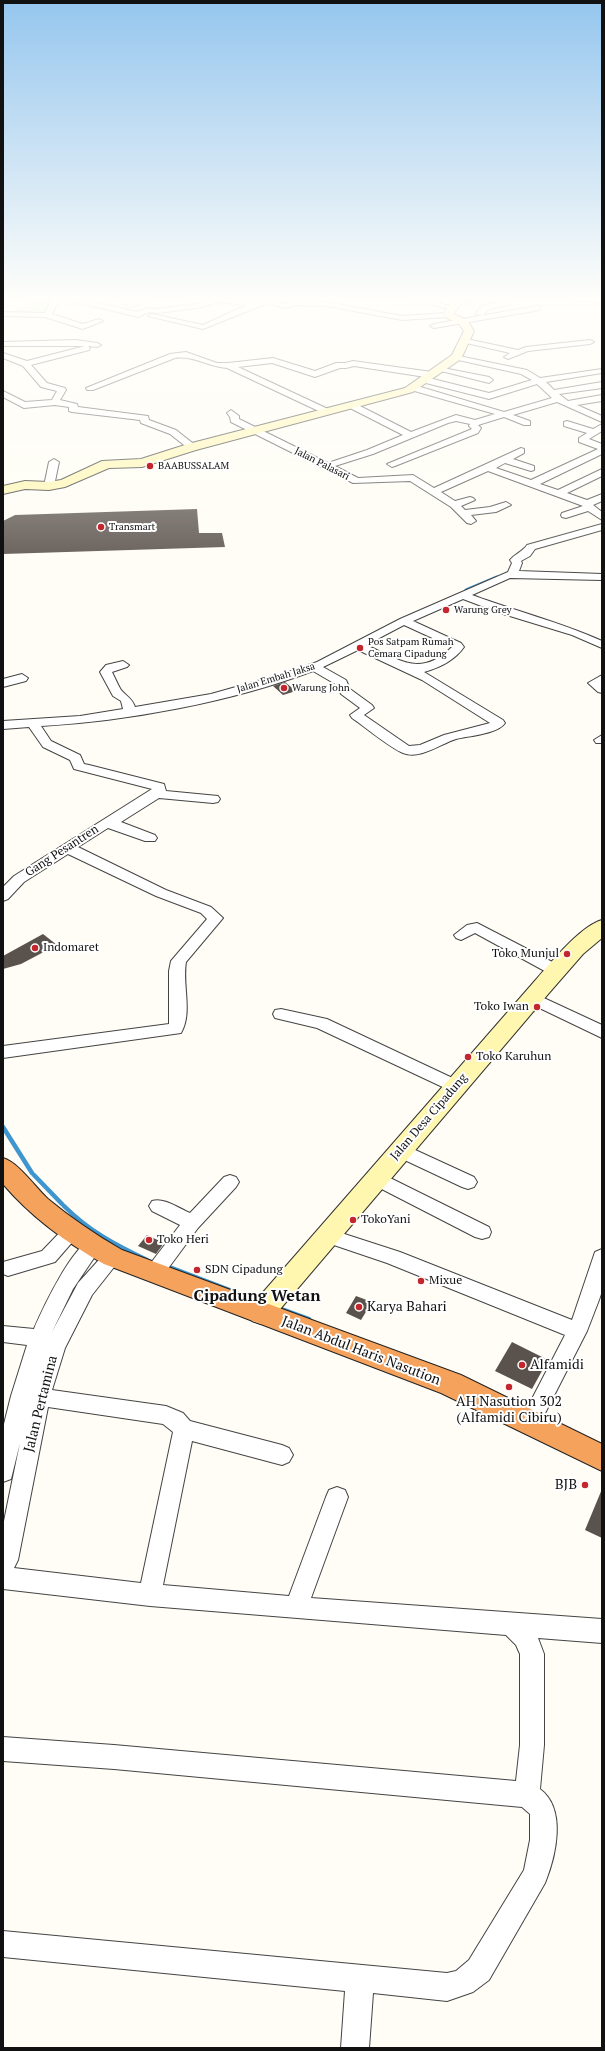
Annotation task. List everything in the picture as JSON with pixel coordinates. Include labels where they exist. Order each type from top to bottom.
[{"type":"highway","name":"Jalan Abdul Haris Nasution","points":[[3,1167],[17,1184],[49,1214],[103,1252],[154,1273],[451,1384],[602,1458]]},
{"type":"street","points":[[55,402],[60,393]]},
{"type":"street","points":[[285,393],[325,411]]},
{"type":"street","points":[[3,490],[24,485],[49,486],[72,480],[107,464],[142,464],[192,447],[258,431],[325,411],[397,393]]},
{"type":"street","points":[[430,393],[505,414],[527,422]]},
{"type":"street","points":[[480,393],[489,396],[500,393]]},
{"type":"street","points":[[551,393],[566,404],[602,418]]},
{"type":"street","points":[[327,466],[370,452],[455,418],[475,423],[568,393]]},
{"type":"street","points":[[3,394],[24,405],[55,402],[77,403],[72,409],[144,418],[146,419],[144,421],[173,432],[192,447]]},
{"type":"street","points":[[566,404],[602,398]]},
{"type":"street","points":[[351,405],[410,435]]},
{"type":"street","points":[[590,414],[602,412]]},
{"type":"street","name":"Jalan Palasari","points":[[231,413],[235,416],[234,420],[357,481],[410,477],[435,491],[464,512],[471,521]]},
{"type":"street","points":[[392,464],[475,432],[477,428],[473,426],[475,423]]},
{"type":"street","points":[[568,424],[593,432]]},
{"type":"street","points":[[602,427],[582,440],[602,449]]},
{"type":"street","points":[[531,484],[602,449]]},
{"type":"street","points":[[435,491],[506,460],[521,451]]},
{"type":"street","points":[[506,460],[531,468]]},
{"type":"street","points":[[49,486],[54,462]]},
{"type":"street","points":[[488,468],[588,505],[602,517]]},
{"type":"street","points":[[558,494],[602,472]]},
{"type":"street","points":[[566,515],[602,497]]},
{"type":"street","points":[[454,505],[470,500]]},
{"type":"street","points":[[464,512],[492,510],[506,505]]},
{"type":"street","points":[[513,574],[517,563],[516,560],[526,554],[531,547],[602,527]]},
{"type":"street","name":"Jalan Embah Jaksa","points":[[3,725],[80,720],[130,712],[241,690],[286,677],[314,667],[404,621],[504,576],[513,574],[602,577]]},
{"type":"street","points":[[462,595],[504,611],[576,633],[602,645]]},
{"type":"street","points":[[404,621],[457,645],[458,647],[456,651],[436,663],[420,668],[406,668]]},
{"type":"street","points":[[314,667],[342,683],[345,691],[367,708],[356,715],[406,750],[415,750],[454,736],[478,732],[499,723],[426,677],[357,645]]},
{"type":"street","points":[[123,665],[110,668],[106,672],[117,693],[124,697],[130,712]]},
{"type":"street","points":[[3,683],[22,678]]},
{"type":"street","points":[[602,679],[594,682],[602,689]]},
{"type":"street","points":[[32,722],[47,744],[75,758],[79,766],[159,787],[158,793]]},
{"type":"street","points":[[110,824],[158,793],[213,799]]},
{"type":"street","name":"Gang Pesantren","points":[[3,896],[15,882],[101,826],[110,824],[150,838]]},
{"type":"street","points":[[3,1052],[175,1029],[178,1024],[177,971],[179,961],[216,918],[206,910],[161,893],[68,848]]},
{"type":"street","name":"Jalan Desa Cipadung","points":[[261,1313],[329,1236],[376,1178],[455,1086],[576,949],[602,927]]},
{"type":"street","points":[[461,935],[474,928],[557,971]]},
{"type":"street","points":[[533,998],[602,1032]]},
{"type":"street","points":[[281,1014],[321,1022],[455,1086]]},
{"type":"street","points":[[400,1150],[468,1182]]},
{"type":"street","points":[[376,1178],[482,1232]]},
{"type":"street","points":[[154,1273],[192,1223],[230,1182]]},
{"type":"street","points":[[158,1206],[192,1223]]},
{"type":"street","points":[[8,1268],[48,1257],[73,1232]]},
{"type":"street","points":[[329,1236],[393,1257],[577,1331]]},
{"type":"street","name":"Jalan Pertamina","points":[[3,1472],[7,1440],[30,1396],[49,1339],[86,1289],[103,1252]]},
{"type":"street","points":[[530,1422],[577,1331],[599,1284],[602,1257]]},
{"type":"street","points":[[3,1334],[49,1339]]},
{"type":"street","points":[[30,1396],[166,1415],[176,1420],[184,1429],[282,1456]]},
{"type":"street","name":"Jalan Pertamina","points":[[3,1564],[7,1560],[30,1396]]},
{"type":"street","points":[[150,1595],[184,1429]]},
{"type":"street","points":[[296,1608],[337,1496]]},
{"type":"street","points":[[3,1578],[150,1595],[296,1608],[602,1630]]},
{"type":"street","points":[[511,1624],[523,1634],[530,1646],[532,1654],[532,1745],[526,1796]]},
{"type":"street","points":[[3,1749],[122,1758],[526,1796],[535,1801],[542,1809],[544,1825],[544,1840],[536,1874],[479,1970],[463,1982],[447,1988],[360,1978],[3,1944]]},
{"type":"street","points":[[355,2048],[360,1978]]},
{"type":"building","name":"Transmart","points":[[197,509],[199,533],[222,533],[225,547],[3,554],[3,521],[15,515]]},
{"type":"building","name":"Warung John","points":[[285,682],[296,691],[283,695],[273,686]]},
{"type":"building","name":"Indomaret","points":[[43,934],[57,945],[21,964],[3,969],[3,956]]},
{"type":"building","points":[[147,1235],[164,1243],[156,1254],[138,1246]]},
{"type":"building","name":"Karya Bahari","points":[[356,1296],[372,1302],[361,1320],[346,1313]]},
{"type":"building","name":"Alfamidi","points":[[512,1342],[548,1360],[532,1389],[495,1371]]},
{"type":"building","points":[[602,1489],[602,1538],[585,1530]]},
{"type":"waterway","points":[[466,590],[497,577]]},
{"type":"waterway","points":[[3,1127],[32,1173]]},
{"type":"waterway","points":[[34,1175],[62,1204]]},
{"type":"waterway","points":[[64,1206],[83,1223],[103,1237],[147,1260]]},
{"type":"waterway","points":[[164,1265],[240,1294]]},
{"type":"waterway","points":[[276,1307],[309,1319]]},
{"type":"place","name":"BAABUSSALAM","points":[[150,466]]},
{"type":"place","name":"Transmart","points":[[101,527]]},
{"type":"place","name":"Warung Grey","points":[[446,610]]},
{"type":"place","name":"Pos Satpam Rumah Cemara Cipadung","points":[[360,648]]},
{"type":"place","name":"Warung John","points":[[284,688]]},
{"type":"place","name":"Indomaret","points":[[35,948]]},
{"type":"place","name":"Toko Munjul","points":[[567,954]]},
{"type":"place","name":"Toko Iwan","points":[[537,1007]]},
{"type":"place","name":"Toko Karuhun","points":[[468,1057]]},
{"type":"place","name":"TokoYani","points":[[353,1220]]},
{"type":"place","name":"Toko Heri","points":[[149,1240]]},
{"type":"place","name":"SDN Cipadung","points":[[197,1270]]},
{"type":"place","name":"Mixue","points":[[421,1281]]},
{"type":"place","name":"Karya Bahari","points":[[359,1307]]},
{"type":"place","name":"Alfamidi","points":[[522,1365]]},
{"type":"place","name":"AH Nasution 302 (Alfamidi Cibiru)","points":[[509,1387]]},
{"type":"place","name":"BJB","points":[[585,1485]]},
{"type":"district","name":"Cipadung Wetan","points":[[257,1296]]}]
